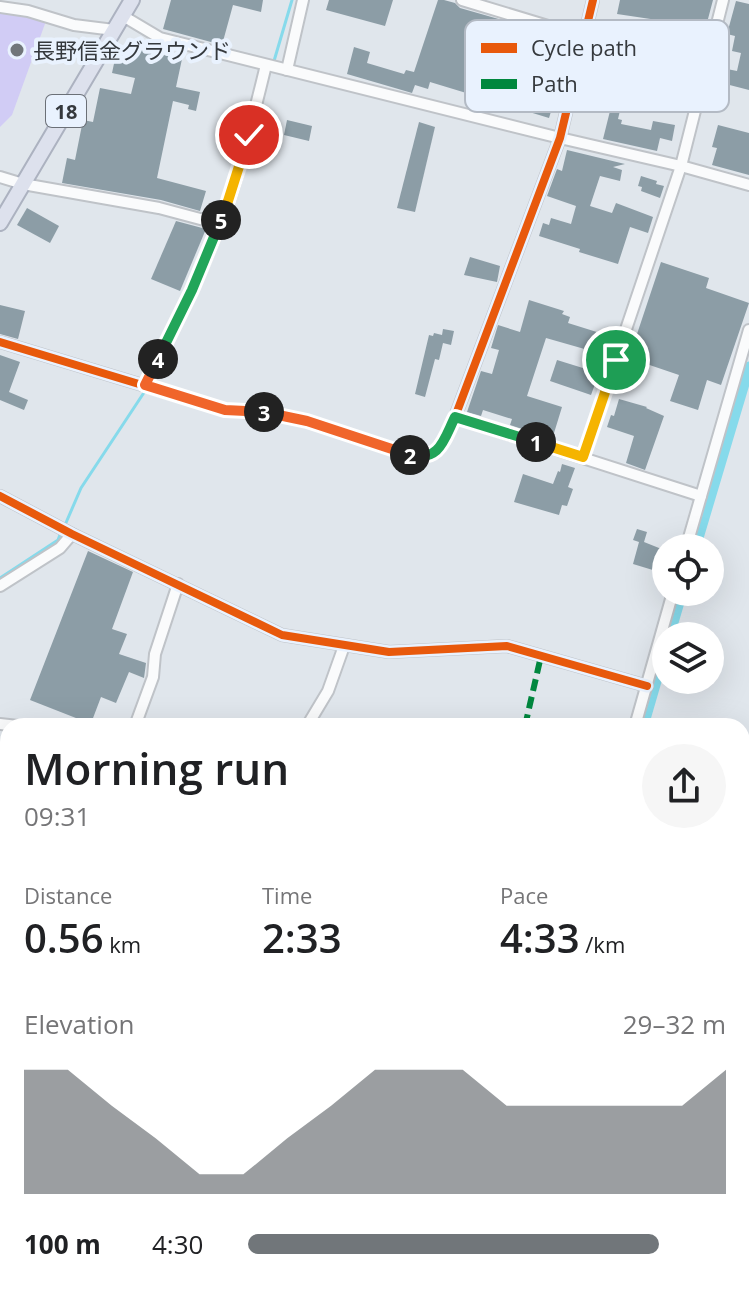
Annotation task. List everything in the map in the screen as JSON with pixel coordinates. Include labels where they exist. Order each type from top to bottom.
[{"type":"highway","name":"18","points":[[0,223],[132,0]]},
{"type":"street","points":[[287,70],[303,0]]},
{"type":"street","points":[[462,0],[528,20]]},
{"type":"street","points":[[588,20],[593,0]]},
{"type":"street","points":[[718,20],[723,0]]},
{"type":"street","points":[[0,7],[28,11],[74,25],[114,30]]},
{"type":"street","points":[[123,16],[160,38],[749,185]]},
{"type":"street","points":[[145,385],[192,290],[228,201],[249,135],[266,65]]},
{"type":"street","points":[[0,342],[225,410],[266,412],[307,421],[414,456],[426,457],[441,445],[455,417],[560,138],[566,112]]},
{"type":"street","points":[[583,457],[681,166],[695,112]]},
{"type":"street","points":[[0,177],[23,184],[159,208],[219,224]]},
{"type":"street","points":[[690,534],[749,330]]},
{"type":"street","points":[[455,417],[701,496]]},
{"type":"street","points":[[0,496],[282,635],[389,652],[507,646],[647,686]]},
{"type":"street","points":[[0,586],[60,548],[72,534]]},
{"type":"street","points":[[138,718],[153,677],[155,654],[178,584]]},
{"type":"street","points":[[637,718],[669,606]]},
{"type":"street","points":[[312,718],[328,691],[344,646]]},
{"type":"shaded area","name":"長野信金グラウンド","points":[[0,13],[27,14],[46,21],[12,115],[0,127]]},
{"type":"building","points":[[171,0],[263,0],[261,12],[233,5],[222,45],[163,29]]},
{"type":"building","points":[[329,0],[393,0],[385,26],[326,10]]},
{"type":"building","points":[[438,0],[502,20],[465,20],[465,93],[430,82],[428,89],[415,85],[412,93],[347,74],[354,47],[370,52],[367,63],[404,74],[406,70],[414,72]]},
{"type":"building","points":[[620,0],[713,0],[708,20],[657,20],[617,14]]},
{"type":"building","points":[[736,1],[749,4],[749,90],[729,85],[729,69],[737,71],[741,53],[732,51],[735,36],[729,34]]},
{"type":"building","points":[[118,45],[182,59],[176,87],[200,92],[196,111],[188,109],[189,105],[173,101],[157,178],[206,191],[200,211],[161,200],[62,183],[67,158],[75,160],[83,120],[93,122],[100,88],[131,94],[135,78],[112,73]]},
{"type":"building","points":[[529,112],[551,112],[549,118]]},
{"type":"building","points":[[610,112],[620,112],[618,119],[622,120],[621,124],[651,130],[653,121],[675,125],[672,141],[660,138],[657,151],[603,139]]},
{"type":"building","points":[[287,120],[312,126],[309,141],[284,135]]},
{"type":"building","points":[[419,122],[435,127],[415,212],[397,208]]},
{"type":"building","points":[[718,125],[749,133],[749,175],[712,165],[717,148],[712,147]]},
{"type":"building","points":[[567,150],[625,164],[613,167],[622,170],[620,181],[600,176],[590,206],[612,213],[616,203],[653,217],[648,233],[630,227],[618,264],[539,236],[543,223],[549,225],[551,218],[571,224],[576,206],[547,196],[557,169],[562,171]]},
{"type":"building","points":[[641,176],[664,186],[660,198],[641,191],[642,187],[638,186]]},
{"type":"building","points":[[27,208],[59,226],[50,243],[17,225]]},
{"type":"building","points":[[176,221],[206,229],[180,291],[151,279]]},
{"type":"building","points":[[470,257],[500,266],[497,282],[464,275]]},
{"type":"building","points":[[661,262],[709,278],[706,288],[749,303],[721,385],[707,380],[698,410],[670,401],[679,375],[629,358]]},
{"type":"building","points":[[529,300],[564,311],[562,314],[570,317],[568,323],[600,333],[595,352],[546,338],[527,396],[562,407],[554,433],[545,431],[543,436],[510,425],[512,419],[483,410],[481,416],[467,412],[481,371],[492,374],[499,350],[491,348],[498,325],[520,332]]},
{"type":"building","points":[[0,305],[25,311],[18,339],[0,334]]},
{"type":"building","points":[[443,329],[454,331],[451,345],[443,343],[439,360],[435,359],[425,397],[415,394],[429,335],[442,335]]},
{"type":"building","points":[[0,355],[20,362],[9,392],[28,400],[24,410],[0,400]]},
{"type":"building","points":[[557,360],[599,373],[591,395],[550,381]]},
{"type":"building","points":[[619,399],[647,407],[664,416],[645,470],[626,463],[634,436],[607,427]]},
{"type":"building","points":[[562,464],[575,468],[568,487],[573,489],[567,506],[562,505],[559,515],[514,502],[523,474],[553,484]]},
{"type":"building","points":[[637,529],[647,532],[644,542],[652,545],[652,570],[633,564],[639,542],[633,540]]},
{"type":"building","points":[[88,551],[133,572],[112,629],[127,634],[119,654],[146,663],[144,678],[129,672],[116,703],[101,697],[93,718],[76,718],[30,700]]},
{"type":"waterway","points":[[274,61],[292,0]]},
{"type":"waterway","points":[[177,332],[199,285]]},
{"type":"waterway","points":[[699,534],[749,367]]},
{"type":"waterway","points":[[65,525],[81,488],[147,388]]},
{"type":"waterway","points":[[0,578],[58,540],[61,532]]},
{"type":"waterway","points":[[673,622],[678,606]]},
{"type":"waterway","points":[[645,718],[652,694]]},
{"type":"marked path","points":[[527,718],[541,656]]},
{"type":"cycle path","points":[[588,20],[593,0]]},
{"type":"cycle path","points":[[0,342],[225,410],[266,412],[307,421],[414,456],[431,454],[445,439],[455,417],[560,138],[566,112]]},
{"type":"cycle path","points":[[0,496],[282,635],[389,652],[507,646],[647,686]]},
{"type":"place","name":"長野信金グラウンド","points":[[17,50]]},
{"type":"route","points":[[249,135],[228,201],[192,290],[145,385],[225,410],[266,412],[307,421],[414,456],[426,457],[434,453],[455,417],[583,457],[616,360]]}]
